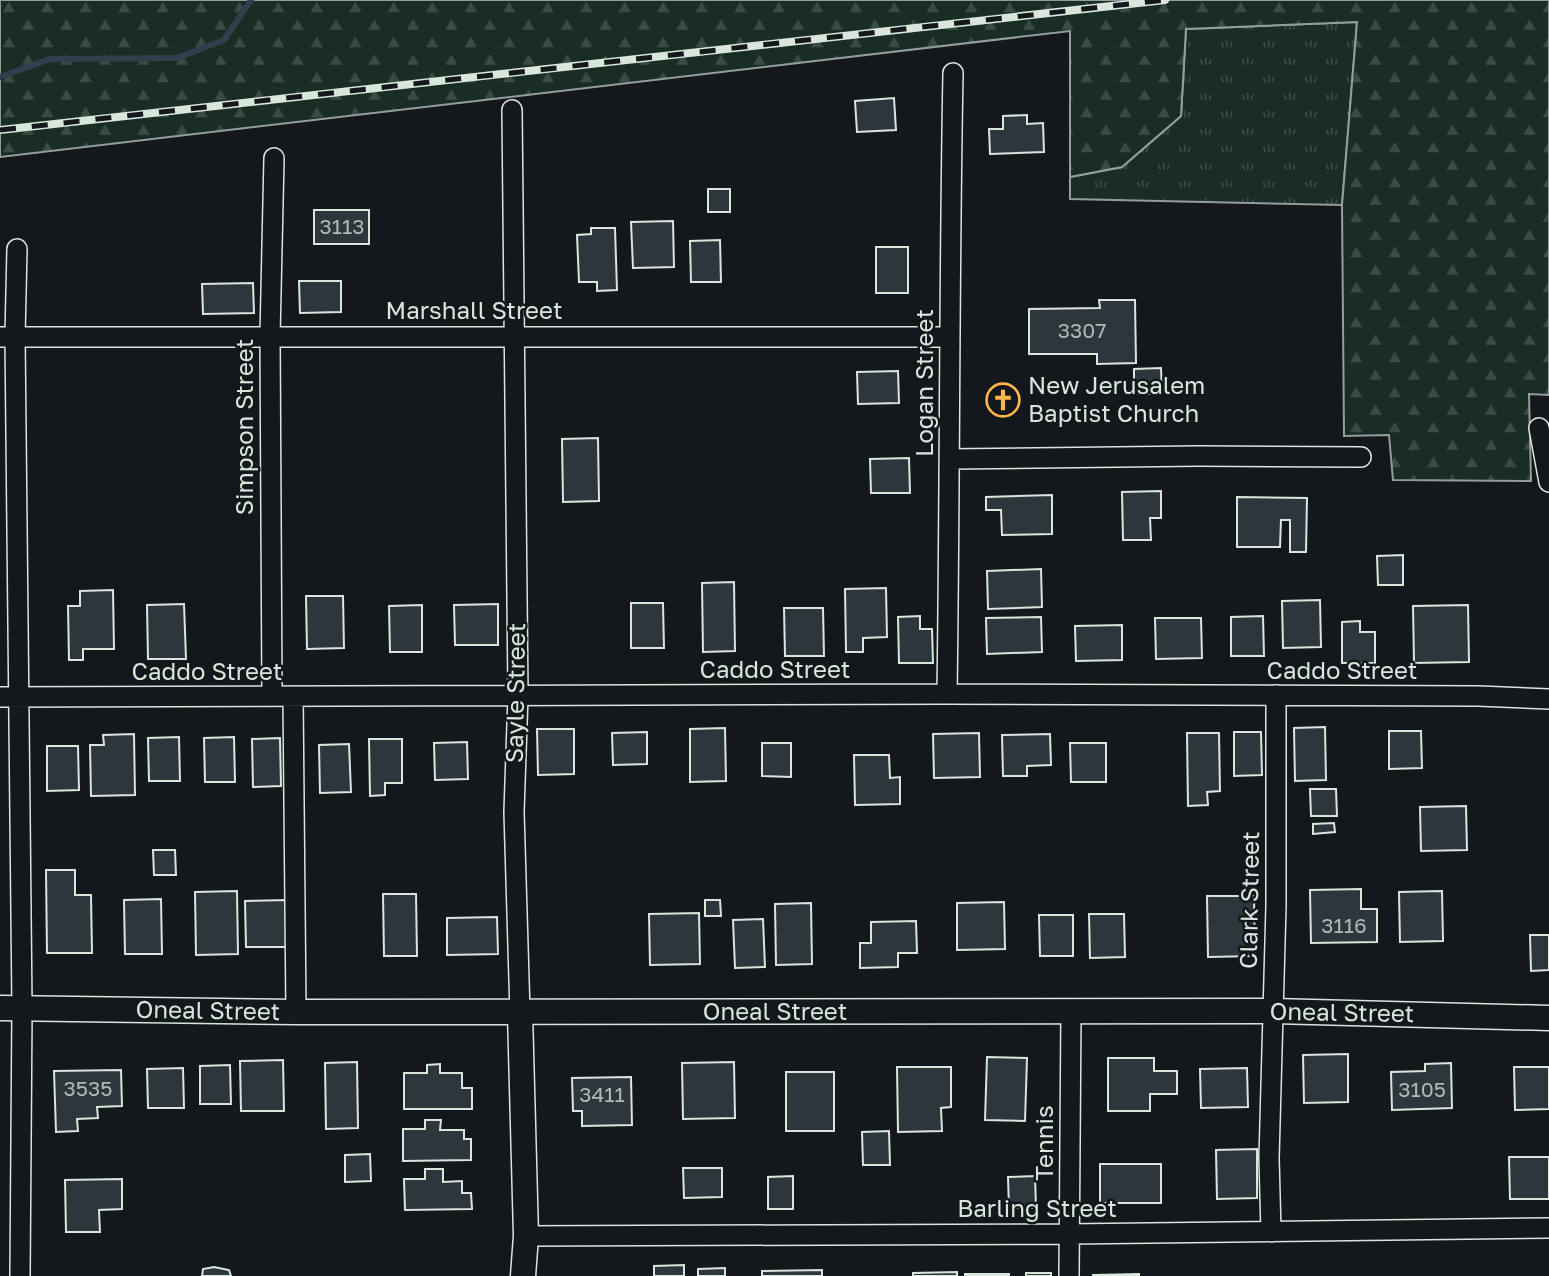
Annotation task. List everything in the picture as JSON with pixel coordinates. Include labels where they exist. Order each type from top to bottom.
[{"type":"street","name":"Logan Street","points":[[947,694],[950,459],[948,337],[953,73]]},
{"type":"street","name":"Sayle Street","points":[[512,110],[518,695],[514,812],[526,1236],[523,1276]]},
{"type":"street","name":"Simpson Street","points":[[272,696],[270,336],[274,158]]},
{"type":"street","points":[[17,250],[7,336],[11,1008],[20,1276]]},
{"type":"street","name":"Marshall Street","points":[[7,336],[948,337]]},
{"type":"street","points":[[1539,428],[1549,482]]},
{"type":"street","points":[[950,459],[1361,457]]},
{"type":"street","name":"Caddo Street","points":[[9,697],[947,694],[1478,696],[1549,699]]},
{"type":"street","name":"Clark Street","points":[[1270,1232],[1276,695]]},
{"type":"street","points":[[293,696],[296,1012]]},
{"type":"street","name":"Oneal Street","points":[[11,1008],[520,1013],[1273,1011],[1549,1018]]},
{"type":"street","name":"Tennis","points":[[1069,1276],[1070,1011]]},
{"type":"street","name":"Barling Street","points":[[526,1236],[1069,1234],[1549,1228]]},
{"type":"green space","points":[[0,0],[1549,0],[1549,395],[1529,394],[1531,481],[1393,480],[1389,435],[1344,436],[1342,205],[1357,22],[1186,29],[1181,116],[1122,167],[1070,177],[1070,31],[0,157]]},
{"type":"green space","points":[[1357,22],[1342,205],[1070,199],[1070,177],[1122,167],[1181,116],[1186,29]]},
{"type":"building","points":[[894,98],[896,130],[857,132],[855,101]]},
{"type":"building","points":[[1027,115],[1027,124],[1043,123],[1044,152],[990,154],[989,129],[1003,129],[1003,116]]},
{"type":"building","points":[[708,189],[730,189],[730,212],[708,212]]},
{"type":"building","points":[[314,210],[369,210],[369,244],[314,244]]},
{"type":"building","points":[[673,221],[674,267],[633,268],[631,222]]},
{"type":"building","points":[[591,228],[615,228],[617,290],[597,291],[597,282],[579,282],[577,235],[591,234]]},
{"type":"building","points":[[720,240],[721,282],[691,282],[690,241]]},
{"type":"building","points":[[876,247],[908,247],[908,293],[876,293]]},
{"type":"building","points":[[299,281],[341,281],[341,312],[300,313]]},
{"type":"building","points":[[253,283],[254,313],[203,314],[202,284]]},
{"type":"building","points":[[1099,300],[1135,300],[1136,363],[1097,364],[1097,354],[1029,354],[1029,309],[1100,308]]},
{"type":"building","points":[[1161,368],[1162,394],[1134,394],[1134,369]]},
{"type":"building","points":[[898,371],[899,403],[858,404],[857,372]]},
{"type":"building","points":[[598,438],[599,501],[563,502],[562,439]]},
{"type":"building","points":[[909,458],[910,493],[871,493],[870,459]]},
{"type":"building","points":[[1161,491],[1161,518],[1150,518],[1151,540],[1123,540],[1122,492]]},
{"type":"building","points":[[1052,495],[1052,534],[1002,535],[1001,510],[986,510],[986,497]]},
{"type":"building","points":[[1237,497],[1307,498],[1306,552],[1290,552],[1290,520],[1281,520],[1280,547],[1237,547]]},
{"type":"building","points":[[1403,555],[1403,585],[1378,585],[1377,556]]},
{"type":"building","points":[[1041,569],[1042,607],[988,609],[987,571]]},
{"type":"building","points":[[734,582],[735,651],[703,652],[702,583]]},
{"type":"building","points":[[886,588],[887,637],[863,638],[863,652],[846,652],[845,589]]},
{"type":"building","points":[[113,590],[114,649],[83,649],[83,660],[69,660],[68,606],[80,606],[80,591]]},
{"type":"building","points":[[306,596],[343,596],[344,648],[307,649]]},
{"type":"building","points":[[1320,600],[1321,647],[1283,648],[1282,601]]},
{"type":"building","points":[[631,603],[663,603],[664,648],[631,648]]},
{"type":"building","points":[[184,604],[186,659],[148,659],[147,605]]},
{"type":"building","points":[[498,604],[498,645],[455,645],[454,605]]},
{"type":"building","points":[[422,605],[422,652],[390,652],[389,606]]},
{"type":"building","points":[[1468,605],[1469,662],[1414,663],[1413,606]]},
{"type":"building","points":[[784,608],[823,608],[824,656],[785,656]]},
{"type":"building","points":[[920,616],[920,629],[932,629],[933,663],[899,663],[898,617]]},
{"type":"building","points":[[1263,616],[1264,656],[1231,656],[1231,617]]},
{"type":"building","points":[[1041,617],[1042,652],[987,654],[986,618]]},
{"type":"building","points":[[1155,618],[1201,618],[1202,658],[1156,659]]},
{"type":"building","points":[[1360,621],[1360,632],[1375,632],[1375,663],[1342,663],[1342,622]]},
{"type":"building","points":[[1122,625],[1122,660],[1076,661],[1075,626]]},
{"type":"building","points":[[1325,727],[1326,780],[1295,781],[1294,728]]},
{"type":"building","points":[[725,728],[726,781],[690,782],[690,729]]},
{"type":"building","points":[[537,729],[574,729],[574,774],[538,775]]},
{"type":"building","points":[[1389,731],[1421,731],[1422,768],[1389,769]]},
{"type":"building","points":[[647,732],[647,764],[613,765],[612,733]]},
{"type":"building","points":[[1234,732],[1261,732],[1262,775],[1234,776]]},
{"type":"building","points":[[979,733],[980,777],[934,778],[933,734]]},
{"type":"building","points":[[1187,733],[1219,733],[1220,791],[1207,792],[1208,805],[1188,806]]},
{"type":"building","points":[[134,734],[135,795],[91,796],[90,745],[104,745],[103,735]]},
{"type":"building","points":[[1050,734],[1051,765],[1027,766],[1027,776],[1003,776],[1002,735]]},
{"type":"building","points":[[179,737],[180,781],[149,781],[148,738]]},
{"type":"building","points":[[234,737],[235,782],[205,782],[204,738]]},
{"type":"building","points":[[280,738],[281,786],[253,787],[252,739]]},
{"type":"building","points":[[369,739],[402,739],[402,783],[385,783],[385,795],[370,796]]},
{"type":"building","points":[[467,742],[468,779],[435,780],[434,743]]},
{"type":"building","points":[[762,743],[791,743],[791,777],[762,776]]},
{"type":"building","points":[[1070,743],[1106,743],[1106,782],[1071,782]]},
{"type":"building","points":[[349,744],[351,792],[320,793],[319,745]]},
{"type":"building","points":[[47,746],[78,746],[79,790],[47,791]]},
{"type":"building","points":[[854,755],[889,755],[890,778],[900,777],[900,804],[855,805]]},
{"type":"building","points":[[1310,789],[1336,789],[1337,816],[1311,816]]},
{"type":"building","points":[[1466,806],[1467,850],[1421,851],[1420,807]]},
{"type":"building","points":[[1334,823],[1335,832],[1313,834],[1313,824]]},
{"type":"building","points":[[153,850],[175,850],[176,875],[154,875]]},
{"type":"building","points":[[46,870],[75,870],[75,895],[91,895],[92,953],[47,953]]},
{"type":"building","points":[[1361,889],[1361,909],[1377,909],[1377,942],[1311,943],[1310,890]]},
{"type":"building","points":[[237,891],[238,954],[196,955],[195,892]]},
{"type":"building","points":[[1442,891],[1443,941],[1400,942],[1399,892]]},
{"type":"building","points":[[383,894],[416,894],[417,956],[384,956]]},
{"type":"building","points":[[1207,896],[1254,896],[1255,956],[1208,957]]},
{"type":"building","points":[[161,899],[162,954],[125,954],[124,900]]},
{"type":"building","points":[[289,900],[289,947],[246,947],[245,901]]},
{"type":"building","points":[[705,900],[720,900],[721,916],[705,916]]},
{"type":"building","points":[[1004,902],[1005,949],[957,950],[957,903]]},
{"type":"building","points":[[811,903],[812,964],[776,965],[775,904]]},
{"type":"building","points":[[699,913],[700,964],[650,965],[649,914]]},
{"type":"building","points":[[1089,914],[1124,914],[1125,957],[1090,958]]},
{"type":"building","points":[[1039,915],[1073,915],[1073,956],[1040,956]]},
{"type":"building","points":[[497,917],[498,954],[447,955],[447,918]]},
{"type":"building","points":[[763,919],[765,967],[735,968],[733,920]]},
{"type":"building","points":[[916,921],[917,953],[898,953],[898,967],[860,968],[860,943],[871,943],[871,922]]},
{"type":"building","points":[[1530,935],[1549,935],[1549,970],[1531,971]]},
{"type":"building","points":[[1348,1054],[1348,1102],[1304,1103],[1303,1055]]},
{"type":"building","points":[[987,1057],[1027,1058],[1025,1121],[985,1120]]},
{"type":"building","points":[[1108,1058],[1154,1058],[1154,1071],[1177,1071],[1177,1094],[1150,1094],[1150,1111],[1108,1111]]},
{"type":"building","points":[[283,1060],[284,1111],[241,1111],[240,1061]]},
{"type":"building","points":[[357,1062],[358,1128],[326,1129],[325,1063]]},
{"type":"building","points":[[734,1062],[735,1118],[683,1119],[682,1063]]},
{"type":"building","points":[[1451,1063],[1452,1108],[1392,1110],[1391,1072],[1425,1071],[1425,1064]]},
{"type":"building","points":[[440,1064],[440,1073],[462,1073],[462,1088],[472,1088],[472,1109],[404,1109],[404,1073],[427,1073],[427,1065]]},
{"type":"building","points":[[230,1065],[231,1104],[200,1104],[200,1066]]},
{"type":"building","points":[[897,1067],[951,1067],[951,1107],[941,1108],[942,1131],[898,1132]]},
{"type":"building","points":[[1514,1067],[1549,1067],[1549,1109],[1515,1110]]},
{"type":"building","points":[[183,1068],[184,1108],[148,1108],[147,1069]]},
{"type":"building","points":[[1247,1068],[1248,1107],[1201,1108],[1200,1069]]},
{"type":"building","points":[[121,1070],[122,1106],[97,1107],[98,1118],[77,1119],[78,1131],[56,1132],[54,1071]]},
{"type":"building","points":[[786,1072],[834,1072],[834,1131],[786,1131]]},
{"type":"building","points":[[631,1077],[632,1125],[582,1126],[582,1111],[573,1111],[572,1078]]},
{"type":"building","points":[[425,1120],[441,1120],[440,1130],[464,1130],[464,1139],[471,1139],[471,1160],[403,1161],[403,1129],[425,1129]]},
{"type":"building","points":[[889,1131],[890,1165],[863,1165],[862,1132]]},
{"type":"building","points":[[1257,1149],[1257,1198],[1217,1199],[1216,1150]]},
{"type":"building","points":[[370,1154],[371,1181],[345,1182],[345,1155]]},
{"type":"building","points":[[1509,1157],[1549,1157],[1549,1199],[1510,1199]]},
{"type":"building","points":[[1100,1164],[1161,1164],[1161,1203],[1100,1203]]},
{"type":"building","points":[[683,1168],[722,1168],[722,1197],[684,1198]]},
{"type":"building","points":[[425,1169],[443,1169],[443,1182],[462,1181],[462,1193],[471,1193],[472,1209],[405,1210],[404,1179],[425,1179]]},
{"type":"building","points":[[793,1176],[793,1209],[768,1209],[768,1177]]},
{"type":"building","points":[[1035,1176],[1036,1208],[1009,1208],[1008,1177]]},
{"type":"building","points":[[122,1179],[122,1209],[99,1210],[100,1232],[66,1232],[65,1180]]},
{"type":"building","points":[[684,1265],[684,1276],[654,1276],[654,1266]]},
{"type":"building","points":[[214,1267],[229,1270],[231,1276],[202,1276],[203,1269]]},
{"type":"building","points":[[725,1268],[725,1276],[698,1276],[698,1269]]},
{"type":"building","points":[[822,1270],[822,1276],[762,1276],[762,1271]]},
{"type":"building","points":[[957,1272],[957,1276],[913,1276],[913,1273]]},
{"type":"building","points":[[1026,1273],[1051,1273],[1051,1276],[1026,1276]]},
{"type":"building","points":[[1009,1274],[1009,1276],[965,1276]]},
{"type":"building","points":[[1093,1275],[1139,1276],[1093,1276]]},
{"type":"waterway","points":[[0,77],[50,59],[177,58],[224,40],[251,0]]},
{"type":"railway","points":[[0,130],[1165,0]]},
{"type":"place","name":"New Jerusalem Baptist Church","points":[[1003,400]]}]
